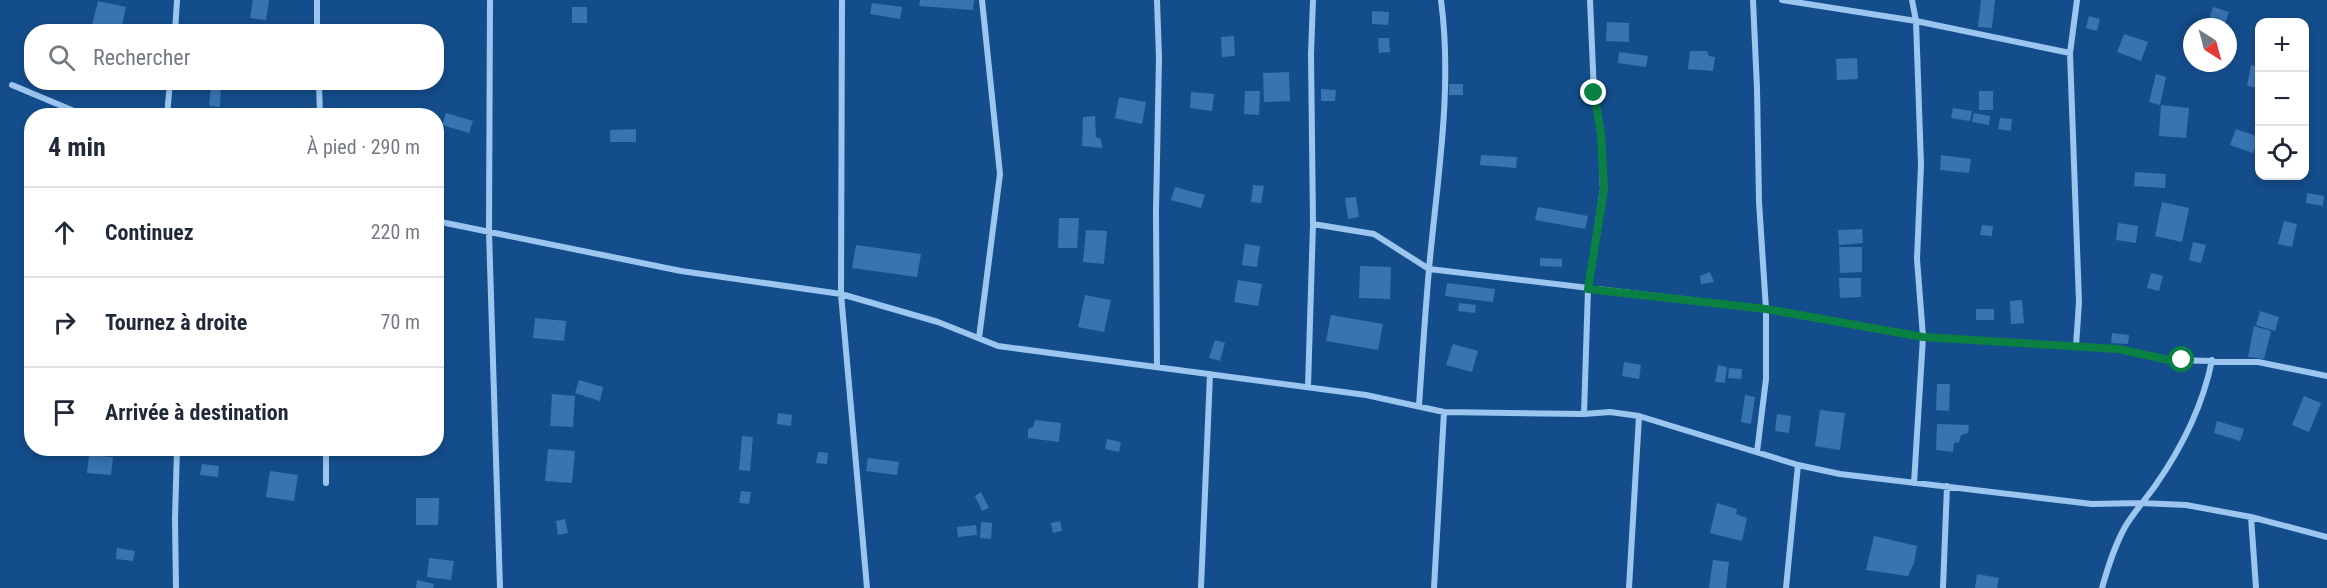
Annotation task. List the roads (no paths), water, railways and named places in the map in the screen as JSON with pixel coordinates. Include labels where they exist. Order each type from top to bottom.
[{"type":"street","points":[[176,24],[177,0]]},
{"type":"street","points":[[316,0],[317,24]]},
{"type":"street","points":[[490,0],[489,231],[500,588]]},
{"type":"street","points":[[842,0],[841,294],[867,588]]},
{"type":"street","points":[[979,338],[1000,174],[982,0]]},
{"type":"street","points":[[1156,0],[1159,58],[1156,211],[1157,367]]},
{"type":"street","points":[[1308,387],[1313,224],[1312,0]]},
{"type":"street","points":[[1419,406],[1429,269],[1443,145],[1444,57],[1441,0]]},
{"type":"street","points":[[1584,414],[1588,289],[1604,189],[1601,134],[1594,93],[1590,0]]},
{"type":"street","points":[[1753,0],[1759,202],[1766,309],[1766,379],[1757,452]]},
{"type":"street","points":[[1782,0],[1916,21],[2070,52]]},
{"type":"street","points":[[1912,0],[1916,21],[1921,165],[1917,259],[1923,337],[1914,483]]},
{"type":"street","points":[[2076,346],[2079,302],[2070,52],[2078,0]]},
{"type":"street","points":[[12,85],[67,108]]},
{"type":"street","points":[[168,108],[169,90]]},
{"type":"street","points":[[319,90],[320,108]]},
{"type":"street","points":[[444,223],[681,270],[841,294],[938,322],[998,346],[1366,394],[1444,412],[1584,414],[1610,412],[1639,416],[1798,465],[1840,474],[2092,504],[2186,505],[2251,517],[2327,537]]},
{"type":"street","points":[[1313,224],[1374,234],[1429,269],[1766,309],[1923,337],[2118,349],[2169,360],[2258,362],[2327,376]]},
{"type":"street","points":[[2102,588],[2113,553],[2125,527],[2167,468],[2196,412],[2208,380],[2212,360]]},
{"type":"street","points":[[1201,588],[1210,374]]},
{"type":"street","points":[[1434,588],[1444,412]]},
{"type":"street","points":[[1629,588],[1639,416]]},
{"type":"street","points":[[176,588],[177,456]]},
{"type":"street","points":[[326,456],[326,483]]},
{"type":"street","points":[[1786,588],[1798,465]]},
{"type":"street","points":[[1943,588],[1947,486]]},
{"type":"street","points":[[2251,517],[2256,588]]}]
